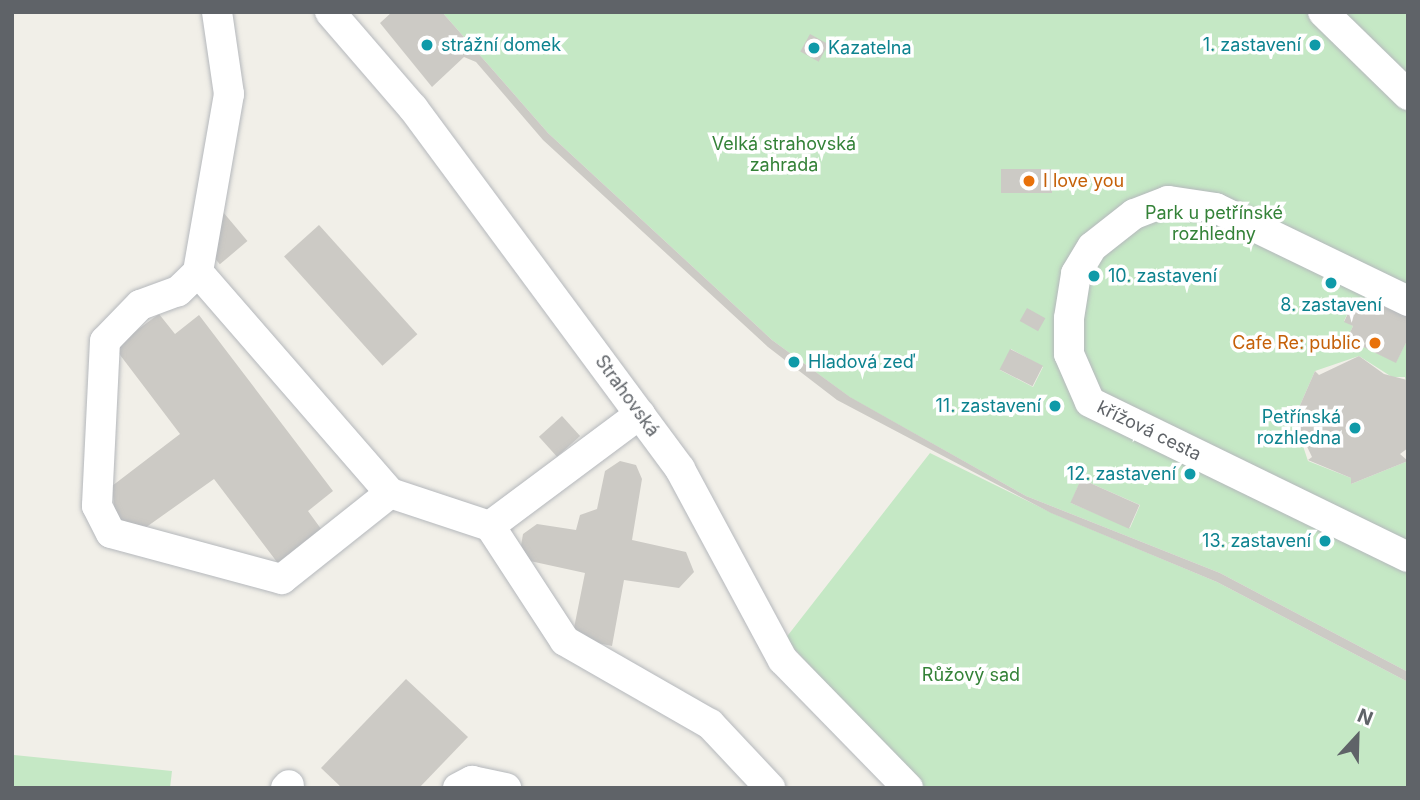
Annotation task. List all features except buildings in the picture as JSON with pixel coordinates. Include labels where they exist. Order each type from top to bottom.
[{"type":"street","points":[[217,12],[229,94],[198,272],[178,290],[140,305],[105,341],[96,506],[111,533],[282,579],[390,493]]},
{"type":"street","name":"Strahovská","points":[[330,12],[413,108],[680,469],[783,660],[908,788]]},
{"type":"street","points":[[1326,14],[1408,95]]},
{"type":"street","name":"křížová cesta","points":[[1408,301],[1216,208],[1168,201],[1134,214],[1092,247],[1076,274],[1069,318],[1069,354],[1090,402],[1408,557]]},
{"type":"street","points":[[198,272],[390,493],[491,526],[565,641],[710,724],[770,788]]},
{"type":"street","points":[[491,526],[640,414]]},
{"type":"street","points":[[458,788],[472,781],[506,788]]},
{"type":"green space","name":"Park u petřínské rozhledny","points":[[442,12],[1408,12],[1408,312],[1370,293],[1364,305],[1354,300],[1344,321],[1353,326],[1347,339],[1396,362],[1408,339],[1408,398],[1405,377],[1392,377],[1359,356],[1315,371],[1294,419],[1308,461],[1351,478],[1351,484],[1408,461],[1408,672],[1220,573],[1026,496],[851,398],[772,340],[548,133]],"holes":[[[1011,349],[1043,367],[1033,387],[1000,370]],[[1081,479],[1140,505],[1130,528],[1071,503]]]},
{"type":"green space","name":"Růžový sad","points":[[930,453],[1052,513],[1217,582],[1408,682],[1408,788],[924,788],[785,639]]},
{"type":"green space","points":[[14,755],[172,771],[170,788],[12,788]]},
{"type":"place","name":"strážní domek","points":[[427,45]]},
{"type":"place","name":"1. zastavení","points":[[1315,45]]},
{"type":"place","name":"Kazatelna","points":[[814,48]]},
{"type":"place","name":"I love you","points":[[1029,181]]},
{"type":"place","name":"10. zastavení","points":[[1094,276]]},
{"type":"place","name":"8. zastavení","points":[[1331,283]]},
{"type":"place","name":"Cafe Re: public","points":[[1375,343]]},
{"type":"place","name":"Hladová zeď","points":[[794,362]]},
{"type":"place","name":"11. zastavení","points":[[1055,406]]},
{"type":"place","name":"Petřínská rozhledna","points":[[1355,428]]},
{"type":"place","name":"12. zastavení","points":[[1190,474]]},
{"type":"place","name":"13. zastavení","points":[[1325,541]]},
{"type":"park label","name":"Velká strahovská zahrada","points":[[784,155]]}]
